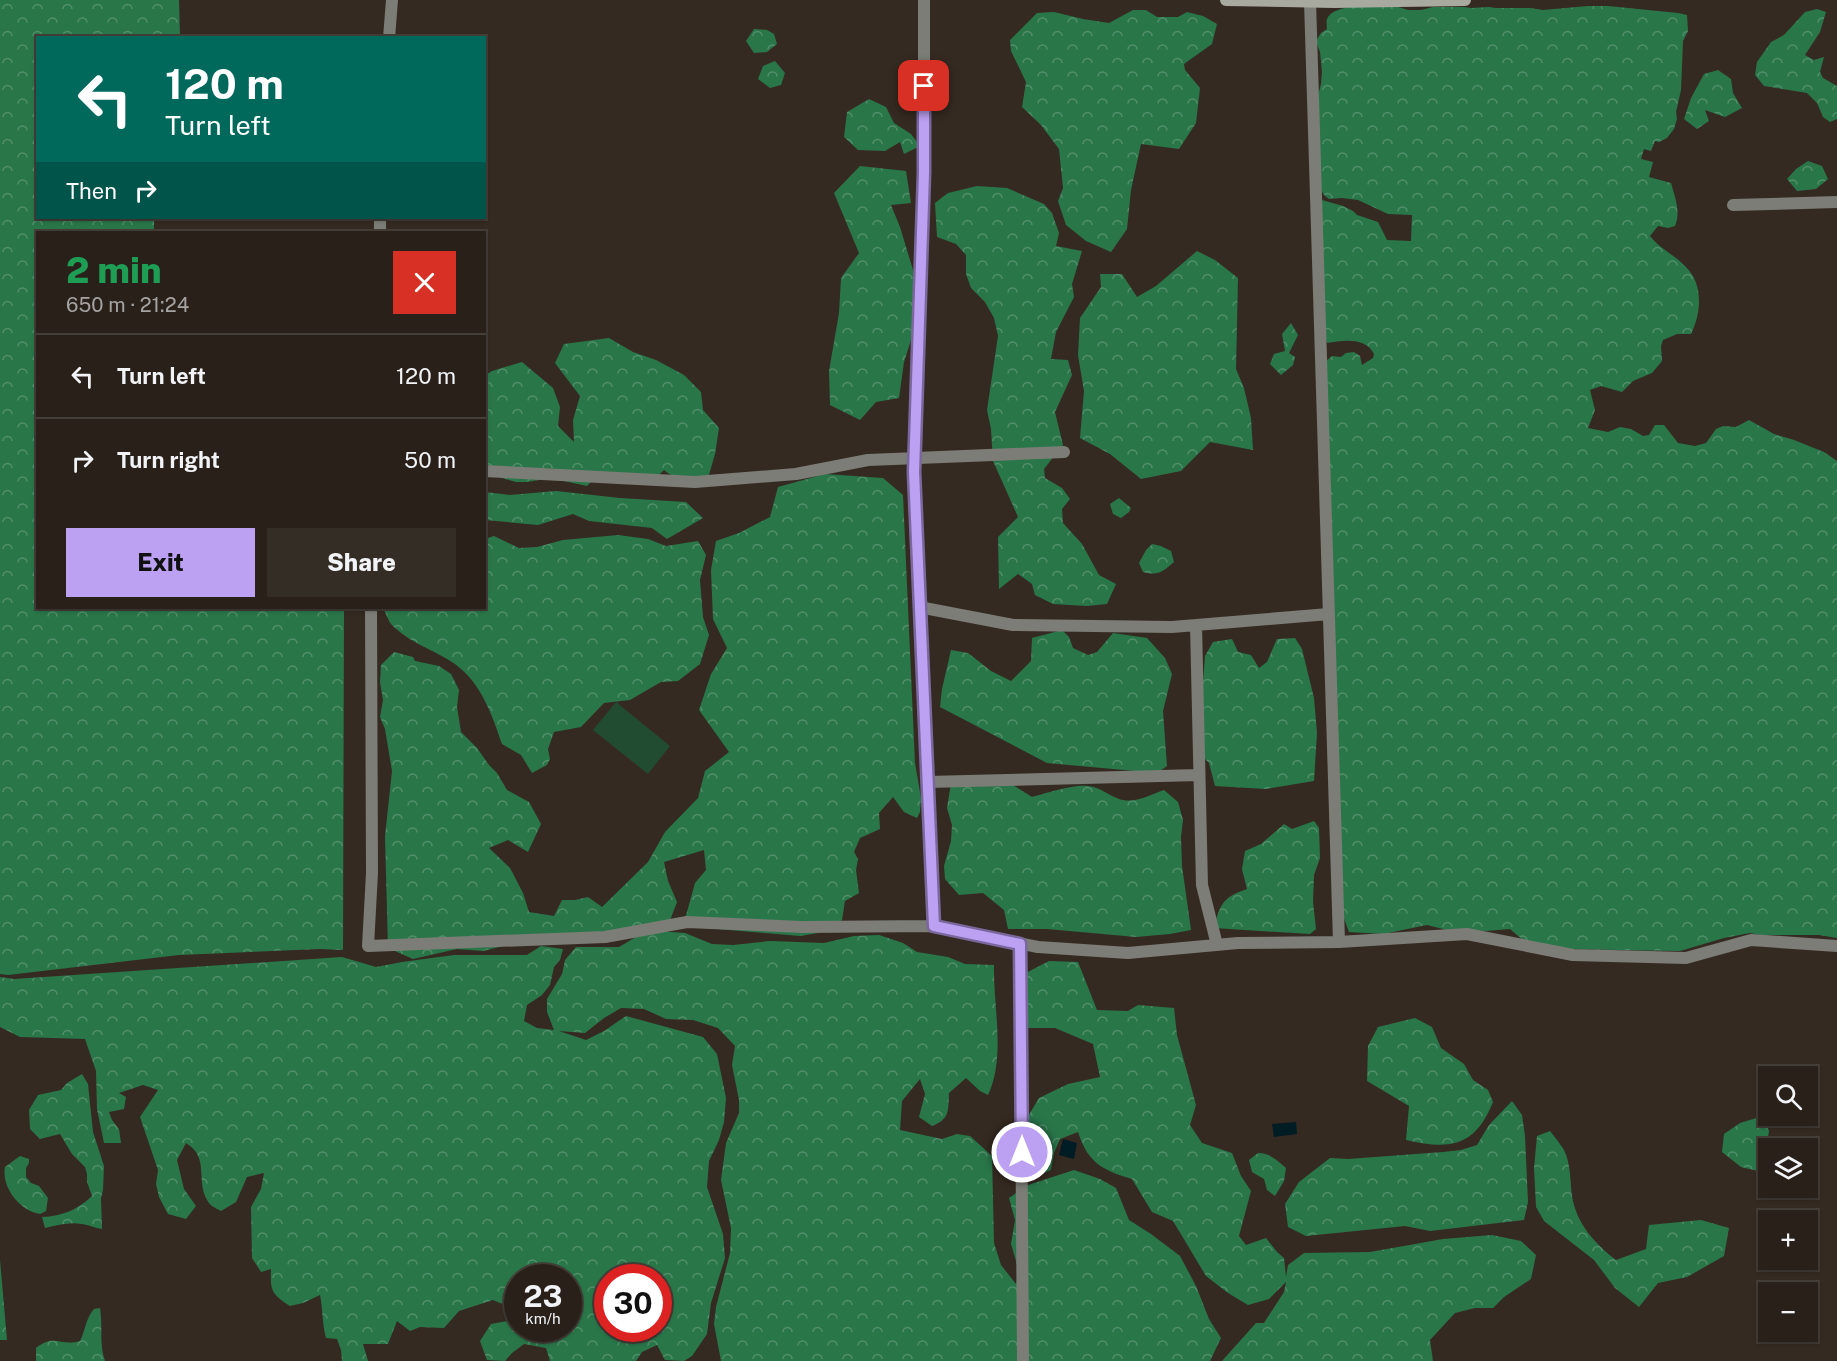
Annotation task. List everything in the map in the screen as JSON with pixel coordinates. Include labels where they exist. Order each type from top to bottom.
[{"type":"street","points":[[389,36],[392,0]]},
{"type":"street","points":[[924,0],[924,173],[914,458],[934,926]]},
{"type":"street","points":[[1226,0],[1465,0]]},
{"type":"street","points":[[1310,1],[1339,942]]},
{"type":"street","points":[[1733,205],[1837,202]]},
{"type":"street","points":[[486,471],[695,482],[796,474],[868,460],[1064,452]]},
{"type":"street","points":[[919,607],[1013,625],[1172,627],[1329,614]]},
{"type":"street","points":[[371,609],[372,873],[368,946],[605,937],[687,922],[802,927],[934,926],[1038,947],[1128,953],[1238,943],[1339,942],[1467,934],[1573,956],[1686,958],[1751,940],[1837,945]]},
{"type":"street","points":[[1196,625],[1202,885],[1217,945]]},
{"type":"street","points":[[927,782],[1199,775]]},
{"type":"street","points":[[1020,944],[1023,1361]]},
{"type":"green space","points":[[0,0],[179,0],[180,36],[36,36],[36,219],[154,219],[154,231],[36,231],[36,609],[344,609],[343,950],[179,955],[8,975],[0,974]]},
{"type":"green space","points":[[1392,5],[1408,10],[1433,7],[1489,7],[1543,10],[1608,6],[1687,15],[1688,31],[1683,41],[1681,90],[1674,129],[1667,138],[1659,142],[1655,141],[1651,151],[1644,149],[1641,159],[1653,162],[1649,177],[1671,183],[1676,199],[1675,226],[1668,228],[1658,226],[1650,236],[1692,274],[1698,291],[1697,318],[1691,334],[1677,334],[1663,340],[1662,361],[1652,373],[1633,381],[1622,392],[1601,386],[1590,390],[1595,410],[1588,428],[1608,432],[1620,427],[1631,429],[1643,436],[1649,435],[1655,425],[1664,425],[1678,443],[1695,446],[1706,443],[1716,429],[1723,426],[1736,427],[1749,420],[1774,434],[1824,452],[1837,461],[1837,938],[1819,935],[1750,933],[1680,951],[1572,949],[1524,941],[1510,929],[1447,930],[1427,925],[1383,934],[1349,932],[1342,913],[1326,361],[1332,356],[1341,357],[1346,353],[1354,352],[1360,356],[1362,365],[1373,358],[1374,354],[1360,342],[1327,343],[1324,332],[1319,208],[1322,200],[1343,206],[1357,215],[1378,222],[1387,240],[1411,241],[1412,215],[1388,214],[1358,200],[1329,199],[1315,180],[1313,115],[1322,72],[1320,52],[1316,41],[1327,29],[1327,19],[1338,10],[1356,6]]},
{"type":"green space","points":[[1817,9],[1826,12],[1820,32],[1805,55],[1814,60],[1824,57],[1820,72],[1823,78],[1837,86],[1837,119],[1830,122],[1823,117],[1817,103],[1807,93],[1764,86],[1755,75],[1757,62],[1771,42],[1784,35],[1805,12]]},
{"type":"green space","points":[[1133,10],[1146,10],[1157,17],[1178,17],[1187,12],[1203,16],[1217,24],[1212,44],[1184,64],[1185,70],[1200,88],[1196,123],[1179,149],[1141,144],[1131,190],[1127,229],[1111,252],[1086,241],[1066,225],[1058,201],[1063,188],[1059,149],[1041,125],[1022,107],[1026,82],[1011,51],[1010,40],[1037,13],[1054,12],[1109,23]]},
{"type":"green space","points":[[754,29],[767,30],[774,34],[777,44],[767,52],[754,53],[746,41]]},
{"type":"green space","points":[[775,61],[785,73],[781,85],[770,88],[758,79],[763,66]]},
{"type":"green space","points":[[1718,70],[1731,79],[1733,93],[1742,108],[1725,117],[1705,110],[1709,121],[1697,129],[1684,119],[1691,98],[1704,74]]},
{"type":"green space","points":[[869,99],[886,107],[894,123],[911,134],[920,146],[904,154],[900,142],[885,151],[858,150],[844,137],[847,112]]},
{"type":"green space","points":[[1808,161],[1822,166],[1828,179],[1816,189],[1797,191],[1787,179]]},
{"type":"green space","points":[[860,166],[906,171],[911,203],[891,205],[913,270],[919,315],[904,362],[899,398],[876,402],[860,420],[830,405],[829,371],[839,313],[841,278],[859,253],[834,193]]},
{"type":"green space","points":[[977,186],[1007,188],[1044,204],[1052,213],[1059,233],[1056,246],[1082,251],[1072,284],[1074,297],[1056,332],[1051,359],[1068,360],[1072,375],[1055,412],[1063,445],[1044,469],[1045,478],[1062,488],[1070,499],[1062,509],[1063,523],[1082,544],[1099,575],[1116,584],[1107,604],[1087,606],[1053,604],[1035,595],[1032,584],[1018,574],[999,589],[998,537],[1018,517],[993,461],[987,410],[998,336],[994,318],[985,302],[971,288],[966,274],[966,255],[956,244],[937,237],[935,203],[948,193]]},
{"type":"green space","points":[[1197,251],[1215,260],[1238,278],[1236,369],[1244,388],[1251,418],[1253,450],[1210,442],[1181,471],[1141,479],[1110,454],[1080,438],[1084,391],[1078,355],[1080,318],[1101,287],[1100,274],[1122,274],[1137,297],[1156,286]]},
{"type":"green space","points":[[1291,323],[1298,335],[1289,353],[1295,357],[1293,365],[1281,375],[1270,364],[1274,354],[1285,351],[1282,334]]},
{"type":"green space","points":[[609,338],[633,352],[656,360],[684,375],[701,392],[703,410],[719,428],[708,478],[677,480],[664,470],[649,484],[600,472],[587,486],[550,478],[516,482],[486,473],[486,375],[492,371],[522,362],[553,388],[560,407],[558,426],[574,442],[573,420],[580,396],[555,363],[564,344]]},
{"type":"green space","points":[[825,474],[883,478],[903,495],[915,763],[921,798],[917,818],[904,812],[893,797],[879,813],[880,829],[860,838],[854,852],[858,859],[856,870],[859,893],[845,901],[842,920],[818,933],[800,936],[706,928],[685,919],[695,883],[706,870],[704,850],[664,862],[668,881],[677,902],[669,923],[624,934],[515,943],[483,951],[457,949],[413,959],[388,948],[385,836],[392,771],[385,729],[380,717],[383,700],[380,682],[381,665],[394,652],[413,657],[415,661],[439,666],[451,674],[459,690],[457,707],[461,732],[497,773],[507,790],[529,802],[541,824],[528,852],[508,840],[489,848],[510,868],[523,893],[529,912],[554,916],[562,900],[588,897],[602,907],[648,862],[665,832],[698,798],[705,771],[729,752],[699,710],[711,674],[727,648],[713,619],[711,570],[716,541],[739,533],[770,517],[778,487]]},
{"type":"green space","points":[[556,491],[686,502],[703,518],[667,539],[652,528],[589,521],[573,514],[538,525],[486,520],[486,492],[510,495]]},
{"type":"green space","points":[[1119,498],[1131,508],[1121,518],[1113,514],[1110,504]]},
{"type":"green space","points":[[618,535],[648,539],[666,546],[698,541],[706,555],[700,580],[703,617],[709,635],[700,664],[678,681],[661,682],[630,700],[604,703],[581,727],[554,732],[548,749],[550,759],[547,765],[532,773],[521,755],[502,744],[485,701],[464,672],[447,659],[398,631],[391,624],[384,609],[486,609],[486,539],[494,536],[519,548],[537,547],[563,540]]},
{"type":"green space","points":[[1152,544],[1171,551],[1174,562],[1157,573],[1143,572],[1139,563]]},
{"type":"green space","points":[[1062,630],[1069,637],[1073,648],[1088,655],[1097,652],[1113,633],[1147,638],[1165,658],[1172,674],[1163,711],[1167,766],[1157,773],[1047,763],[940,707],[951,650],[968,653],[991,671],[1011,681],[1031,661],[1032,638]]},
{"type":"green space","points":[[1295,638],[1302,649],[1314,698],[1317,733],[1314,781],[1266,789],[1215,786],[1209,763],[1193,747],[1205,656],[1213,642],[1232,639],[1238,652],[1251,655],[1259,668],[1267,662],[1277,639]]},
{"type":"green space","points":[[616,702],[670,746],[648,774],[593,730]]},
{"type":"green space","points":[[1005,780],[1032,797],[1076,786],[1096,788],[1125,800],[1142,798],[1164,790],[1178,802],[1183,820],[1182,866],[1191,930],[1136,937],[1047,929],[1008,929],[1004,910],[983,893],[959,895],[945,879],[944,866],[951,841],[952,825],[947,808],[951,783]]},
{"type":"green space","points":[[1314,821],[1319,828],[1320,858],[1314,875],[1313,902],[1316,929],[1310,934],[1214,928],[1224,902],[1247,889],[1242,869],[1245,851],[1261,844],[1284,824],[1292,829]]},
{"type":"green space","points":[[657,931],[685,933],[712,944],[733,945],[770,941],[824,943],[854,936],[879,935],[903,943],[917,952],[948,957],[965,964],[994,965],[998,1048],[988,1095],[966,1078],[949,1093],[948,1110],[945,1117],[932,1126],[919,1117],[925,1094],[920,1079],[902,1101],[900,1130],[942,1139],[957,1134],[970,1136],[992,1156],[994,1243],[1001,1265],[1016,1284],[1019,1271],[1011,1244],[1015,1220],[1009,1198],[1028,1185],[1074,1170],[1100,1179],[1116,1188],[1129,1220],[1180,1256],[1196,1286],[1209,1319],[1221,1338],[1210,1361],[721,1361],[714,1324],[730,1253],[731,1228],[721,1180],[726,1143],[739,1113],[739,1100],[732,1065],[735,1046],[718,1028],[693,1020],[666,1019],[644,1009],[621,1008],[585,1033],[559,1031],[586,1040],[626,1016],[703,1037],[717,1054],[726,1098],[724,1122],[709,1161],[707,1187],[723,1234],[725,1258],[711,1303],[707,1334],[692,1356],[684,1361],[665,1360],[657,1345],[642,1352],[636,1361],[550,1361],[546,1348],[524,1344],[505,1361],[487,1360],[480,1341],[491,1324],[504,1322],[504,1342],[582,1342],[582,1264],[504,1264],[504,1305],[493,1300],[459,1311],[444,1328],[420,1327],[410,1331],[397,1321],[388,1344],[363,1344],[368,1361],[342,1361],[337,1339],[326,1338],[320,1295],[290,1306],[273,1291],[271,1269],[261,1272],[252,1258],[251,1207],[261,1189],[264,1173],[247,1177],[236,1202],[221,1211],[210,1204],[205,1195],[198,1156],[194,1149],[186,1143],[177,1160],[184,1189],[196,1206],[186,1219],[168,1214],[159,1197],[156,1184],[158,1170],[140,1117],[158,1090],[143,1085],[119,1093],[126,1097],[124,1109],[109,1112],[119,1129],[121,1143],[104,1143],[97,1109],[96,1071],[85,1039],[20,1037],[0,1027],[0,977],[14,979],[342,957],[376,967],[454,955],[527,955],[541,946],[563,949],[560,960],[554,967],[550,985],[542,995],[527,1005],[524,1021],[537,1028],[554,1030],[547,1012],[547,999],[562,974],[565,960],[576,947],[619,947],[636,937]]},
{"type":"green space","points":[[1049,961],[1078,962],[1097,1010],[1128,1011],[1138,1005],[1174,1008],[1177,1035],[1196,1105],[1190,1125],[1202,1143],[1232,1153],[1241,1176],[1251,1191],[1239,1236],[1246,1245],[1266,1238],[1284,1258],[1286,1277],[1288,1265],[1304,1253],[1370,1252],[1443,1239],[1492,1235],[1521,1241],[1536,1255],[1531,1279],[1504,1297],[1493,1308],[1475,1308],[1455,1313],[1430,1340],[1433,1361],[1222,1361],[1256,1323],[1264,1323],[1284,1292],[1286,1282],[1269,1299],[1248,1305],[1228,1293],[1206,1276],[1173,1221],[1152,1212],[1132,1179],[1098,1164],[1086,1151],[1078,1132],[1060,1139],[1054,1153],[1051,1170],[1025,1181],[1024,1123],[1039,1098],[1068,1084],[1100,1077],[1093,1044],[1055,1028],[1024,1028],[1022,975]]},
{"type":"green space","points":[[1415,1018],[1432,1027],[1441,1048],[1464,1064],[1473,1080],[1488,1090],[1493,1102],[1478,1128],[1459,1142],[1436,1145],[1406,1140],[1409,1106],[1367,1081],[1368,1046],[1378,1027]]},
{"type":"green space","points":[[82,1074],[88,1084],[93,1132],[104,1166],[101,1198],[102,1229],[73,1223],[45,1228],[42,1217],[69,1211],[92,1196],[85,1167],[72,1154],[60,1134],[40,1139],[30,1129],[29,1110],[38,1095],[61,1090],[67,1083]]},
{"type":"green space","points":[[1512,1101],[1522,1115],[1525,1136],[1528,1202],[1524,1220],[1430,1231],[1405,1226],[1306,1236],[1288,1227],[1285,1204],[1299,1182],[1330,1158],[1348,1159],[1443,1152],[1477,1145],[1489,1125]]},
{"type":"green space","points":[[1758,1118],[1758,1126],[1767,1126],[1769,1131],[1768,1138],[1758,1138],[1758,1171],[1741,1167],[1722,1152],[1724,1134],[1740,1123]]},
{"type":"green space","points":[[1550,1131],[1566,1155],[1574,1206],[1582,1224],[1594,1240],[1616,1260],[1646,1249],[1649,1225],[1701,1220],[1729,1228],[1724,1256],[1687,1277],[1658,1283],[1639,1307],[1615,1288],[1594,1260],[1544,1221],[1536,1207],[1534,1168],[1537,1136]]},
{"type":"green space","points":[[1258,1153],[1270,1156],[1286,1168],[1284,1181],[1275,1196],[1267,1190],[1264,1179],[1252,1172],[1249,1160]]},
{"type":"green space","points":[[20,1156],[29,1159],[26,1177],[31,1183],[39,1186],[48,1198],[46,1211],[40,1214],[19,1203],[6,1182],[5,1167]]},
{"type":"green space","points":[[0,1260],[7,1340],[0,1340]]},
{"type":"green space","points":[[100,1308],[105,1361],[36,1361],[36,1348],[48,1341],[67,1343],[80,1341],[91,1313],[94,1309]]},
{"type":"water","points":[[1296,1122],[1297,1134],[1274,1137],[1272,1124]]},
{"type":"water","points":[[1063,1139],[1077,1143],[1074,1159],[1059,1155]]},
{"type":"route","points":[[924,86],[924,173],[914,472],[934,926],[1020,944],[1022,1152]]}]
